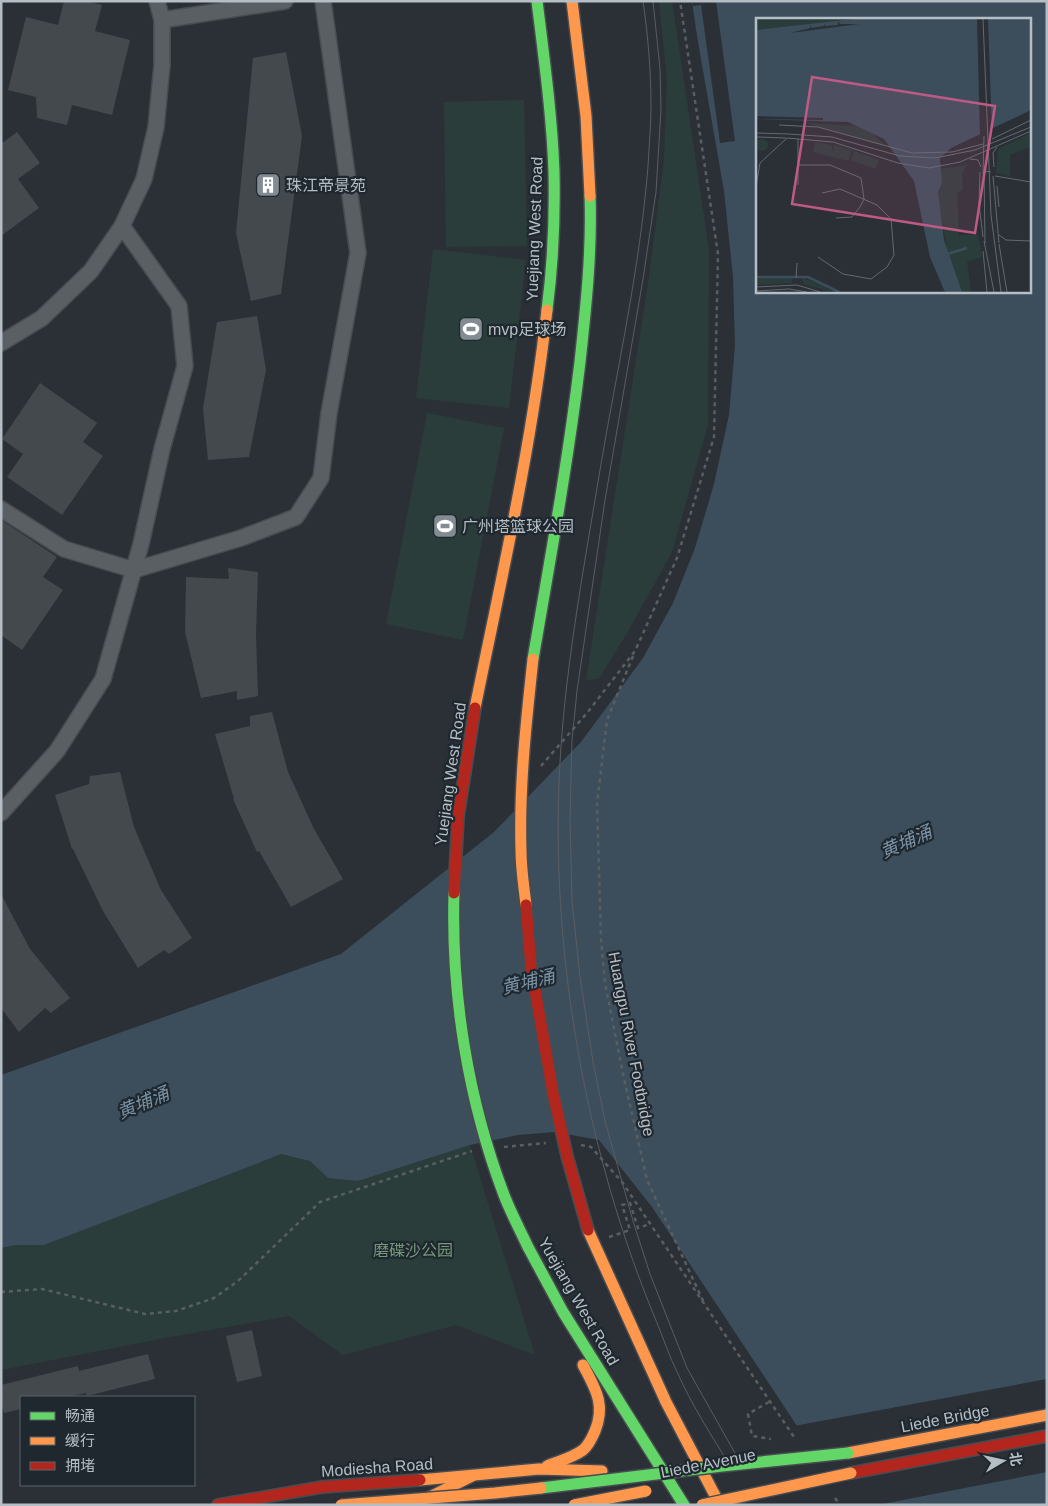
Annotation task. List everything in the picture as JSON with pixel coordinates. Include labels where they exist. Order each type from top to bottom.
[{"type":"main road","name":"Yuejiang West Road","points":[[537,1],[552,138],[554,197],[549,297],[540,374],[532,420],[506,562],[475,708],[460,796],[455,853],[454,943],[459,1010],[474,1095],[487,1145],[504,1196],[528,1247],[569,1323],[684,1505]]},
{"type":"main road","name":"Yuejiang West Road","points":[[572,1],[584,95],[590,171],[590,230],[587,285],[569,450],[533,659],[527,713],[521,810],[521,853],[531,967],[553,1093],[567,1156],[588,1230],[666,1402],[720,1505]]},
{"type":"main road","points":[[539,1469],[585,1449],[597,1428],[602,1414],[600,1400],[581,1360],[569,1323]]},
{"type":"main road","name":"Liede Bridge","points":[[848,1453],[1047,1415]]},
{"type":"main road","points":[[702,1505],[851,1473],[1047,1436]]},
{"type":"main road","points":[[340,1505],[495,1494],[722,1466],[848,1453]]},
{"type":"main road","name":"Liede Avenue","points":[[566,1501],[687,1484],[848,1453]]},
{"type":"main road","points":[[539,1469],[704,1475]]},
{"type":"main road","points":[[539,1469],[556,1484],[566,1501]]},
{"type":"main road","name":"Modiesha Road","points":[[218,1505],[322,1487],[539,1469]]},
{"type":"main road","points":[[753,1505],[851,1473]]},
{"type":"main road","points":[[416,1505],[472,1476]]},
{"type":"street","points":[[1,343],[42,318],[91,271],[122,226],[144,179],[156,128],[162,65],[162,20],[157,1]]},
{"type":"street","points":[[162,20],[285,1]]},
{"type":"street","points":[[1,510],[64,549],[134,570],[240,538],[296,517],[322,478],[329,413],[358,253],[322,1]]},
{"type":"street","points":[[1,814],[57,751],[103,679],[142,544],[162,449],[185,366],[180,306],[122,226]]},
{"type":"path","points":[[536,771],[587,713],[635,652],[677,558],[714,437],[718,254],[680,1]]},
{"type":"path","name":"Huangpu River Footbridge","points":[[635,652],[607,720],[597,804],[601,939],[605,983],[647,1180],[709,1313]]},
{"type":"path","points":[[504,1147],[552,1142]]},
{"type":"path","points":[[581,1145],[591,1147],[622,1182],[796,1442]]},
{"type":"path","points":[[1,1292],[42,1289],[145,1314],[176,1311],[214,1298],[238,1281],[320,1202],[474,1150]]},
{"type":"path","points":[[608,1237],[630,1230],[622,1205],[630,1203],[638,1228],[650,1224]]},
{"type":"path","points":[[770,1402],[748,1414],[752,1436],[771,1439]]},
{"type":"path","points":[[834,1497],[840,1505]]},
{"type":"green space","points":[[659,1],[672,1],[709,250],[708,425],[672,552],[599,679],[586,680],[649,277],[664,159],[667,80]]},
{"type":"green space","points":[[524,100],[527,246],[446,247],[444,102]]},
{"type":"green space","name":"mvp足球场","points":[[433,249],[526,260],[509,408],[416,398]]},
{"type":"green space","name":"广州塔篮球公园","points":[[427,413],[504,428],[463,640],[386,624]]},
{"type":"green space","name":"磨碟沙公园","points":[[470,1145],[535,1355],[456,1325],[343,1355],[289,1316],[1,1370],[1,1248],[16,1245],[44,1245],[281,1154],[310,1161],[328,1178],[358,1181]]},
{"type":"water","name":"黄埔涌","points":[[692,1],[1047,1],[1047,1505],[851,1505],[652,1207],[599,1140],[555,1132],[518,1135],[470,1145],[358,1181],[328,1178],[310,1161],[281,1154],[44,1245],[16,1245],[1,1248],[1,1075],[341,954],[494,832],[581,742],[643,658],[673,603],[695,548],[714,484],[729,415],[735,346],[733,277],[724,191]]},
{"type":"pier","points":[[692,1],[716,1],[735,141],[720,143],[701,5],[693,6]]},
{"type":"pier","points":[[1047,1379],[1047,1472],[877,1505],[848,1505],[794,1426]]},
{"type":"building","points":[[64,1],[87,1],[102,5],[95,31],[130,40],[112,115],[72,105],[67,125],[37,118],[36,97],[8,90],[26,17],[58,25]]},
{"type":"building","name":"珠江帝景苑","points":[[286,52],[302,136],[281,294],[251,301],[236,233],[253,58]]},
{"type":"building","points":[[17,132],[40,163],[18,179],[39,208],[1,236],[1,144]]},
{"type":"building","points":[[257,316],[266,370],[249,457],[208,460],[203,408],[217,322]]},
{"type":"building","points":[[40,383],[97,423],[83,442],[103,456],[62,515],[7,477],[23,454],[2,439]]},
{"type":"building","points":[[1,520],[57,557],[43,577],[63,590],[22,650],[1,635]]},
{"type":"building","points":[[228,568],[258,572],[256,633],[258,696],[237,700],[237,691],[201,698],[185,632],[186,577],[229,579]]},
{"type":"building","points":[[272,712],[288,772],[314,829],[343,879],[291,907],[259,851],[257,852],[233,799],[215,734],[250,726],[250,716]]},
{"type":"building","points":[[120,772],[134,827],[161,890],[192,938],[169,954],[164,950],[138,968],[103,911],[72,849],[55,795],[89,784],[90,776]]},
{"type":"building","points":[[1,894],[30,949],[70,998],[51,1013],[45,1008],[19,1032],[1,1008]]},
{"type":"building","points":[[252,1330],[262,1376],[237,1382],[226,1336]]},
{"type":"building","points":[[148,1354],[155,1379],[87,1396],[86,1393],[73,1396],[20,1396],[20,1409],[4,1413],[1,1402],[1,1385],[78,1366],[79,1371]]},
{"type":"tram line","points":[[643,1],[651,93],[648,166],[634,280],[600,470],[569,665],[559,783],[558,850],[561,919],[568,987],[579,1056],[593,1124],[610,1190],[631,1255],[672,1360],[694,1407],[726,1459]]},
{"type":"tram line","points":[[653,1],[660,69],[661,109],[656,192],[605,500],[577,691],[572,740],[571,777],[572,901],[580,977],[593,1062],[605,1121],[633,1221],[650,1274],[687,1368],[736,1455]]},
{"type":"traffic: fast","points":[[537,1],[550,108],[554,172],[553,241],[547,310]]},
{"type":"traffic: fast","points":[[533,659],[564,474],[580,362],[589,258],[590,196]]},
{"type":"traffic: fast","points":[[454,893],[455,970],[464,1047],[491,1159],[507,1202],[528,1247]]},
{"type":"traffic: fast","points":[[528,1247],[563,1312],[684,1505]]},
{"type":"traffic: fast","points":[[541,1488],[848,1453]]},
{"type":"traffic: slow","points":[[572,1],[586,116],[590,196]]},
{"type":"traffic: slow","points":[[475,708],[525,460],[547,310]]},
{"type":"traffic: slow","points":[[526,905],[521,858],[521,803],[533,659]]},
{"type":"traffic: slow","points":[[588,1230],[666,1402],[720,1505]]},
{"type":"traffic: slow","points":[[547,1466],[579,1453],[589,1444],[595,1431],[599,1413],[598,1396],[583,1365]]},
{"type":"traffic: slow","points":[[848,1453],[1047,1415]]},
{"type":"traffic: slow","points":[[420,1480],[539,1469],[602,1471]]},
{"type":"traffic: slow","points":[[702,1505],[851,1473]]},
{"type":"traffic: slow","points":[[428,1498],[472,1476]]},
{"type":"traffic: slow","points":[[341,1505],[541,1488]]},
{"type":"traffic: slow","points":[[574,1505],[646,1491]]},
{"type":"traffic: jam","points":[[454,893],[458,817],[475,708]]},
{"type":"traffic: jam","points":[[526,905],[531,967],[553,1093],[567,1156],[588,1230]]},
{"type":"traffic: jam","points":[[851,1473],[1047,1436]]},
{"type":"traffic: jam","points":[[218,1505],[322,1487],[420,1480]]},
{"type":"place","name":"珠江帝景苑","points":[[268,185]]},
{"type":"place","name":"mvp足球场","points":[[471,329]]},
{"type":"place","name":"广州塔篮球公园","points":[[445,526]]}]
